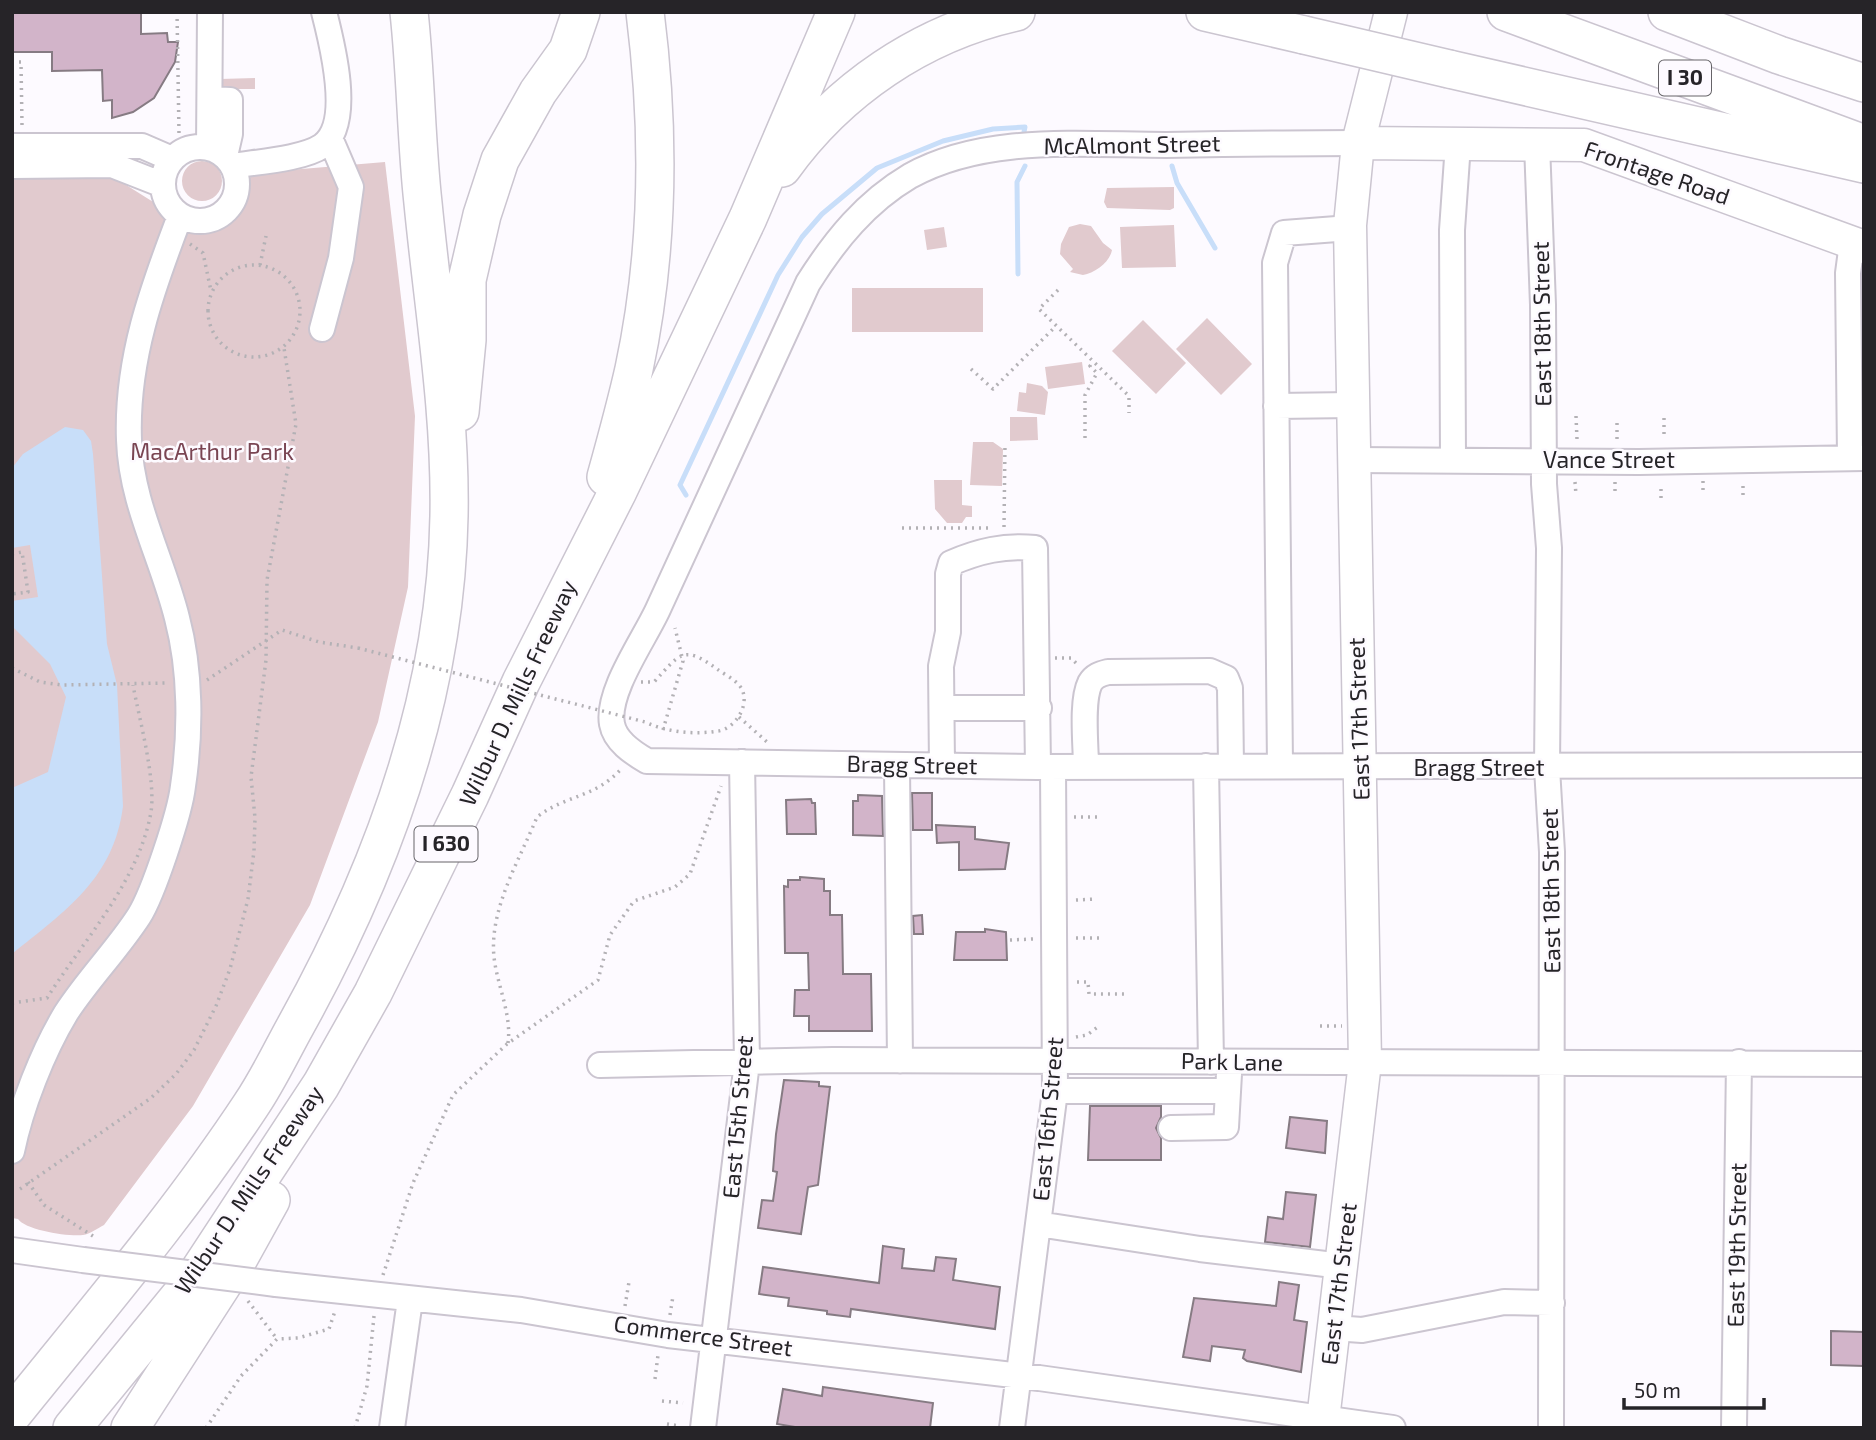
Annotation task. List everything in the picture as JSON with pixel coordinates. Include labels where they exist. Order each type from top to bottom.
[{"type":"highway","points":[[383,12],[397,59],[421,185]]},
{"type":"highway","points":[[410,12],[421,185]]},
{"type":"highway","points":[[449,519],[467,340],[467,280],[481,215],[500,160],[538,92],[568,50],[581,12]]},
{"type":"highway","points":[[590,543],[634,368],[653,229],[655,150],[651,58],[645,12]]},
{"type":"highway","points":[[748,218],[836,12]]},
{"type":"highway","points":[[748,218],[784,165],[828,112],[875,74],[945,34],[1016,12]]},
{"type":"highway","points":[[1205,12],[1864,164]]},
{"type":"highway","name":"I 30","points":[[1506,12],[1864,144]]},
{"type":"highway","name":"I 30","points":[[1667,12],[1779,55],[1864,83]]},
{"type":"highway","points":[[1701,12],[1779,55]]},
{"type":"highway","name":"Wilbur D. Mills Freeway","points":[[12,1415],[199,1179],[251,1104],[316,989],[370,873],[399,801],[429,681],[441,612],[449,519],[449,454],[421,185]]},
{"type":"highway","name":"Wilbur D. Mills Freeway","points":[[72,1428],[193,1280],[321,1085],[373,993],[748,218]]},
{"type":"highway","points":[[130,1428],[262,1221],[321,1085]]},
{"type":"highway","points":[[12,1374],[117,1284]]},
{"type":"main road","name":"East 17th Street","points":[[1323,1423],[1365,1062],[1350,228],[1358,143],[1391,12]]},
{"type":"main road","name":"Frontage Road","points":[[1358,143],[1584,145],[1858,245]]},
{"type":"street","points":[[210,12],[211,99],[230,100],[230,134],[222,157],[237,190],[225,212],[204,221],[180,216],[165,197],[163,185],[172,159],[190,148],[222,157],[311,151],[330,138],[338,117],[337,82],[324,12]]},
{"type":"street","points":[[322,329],[341,258],[351,187],[330,138]]},
{"type":"street","points":[[17,139],[142,146],[172,159]]},
{"type":"street","name":"McAlmont Street","points":[[635,754],[619,740],[612,725],[612,708],[620,684],[658,610],[808,283],[828,252],[863,211],[911,176],[962,156],[989,150],[1044,146],[1358,143]]},
{"type":"street","points":[[1453,460],[1452,230],[1458,144]]},
{"type":"street","name":"East 18th Street","points":[[1537,144],[1543,305],[1544,460],[1549,548],[1547,768],[1552,852],[1550,1428]]},
{"type":"street","points":[[12,166],[112,165],[163,185]]},
{"type":"street","points":[[12,1151],[31,1089],[65,1014],[141,914],[164,852],[183,788],[188,720],[184,660],[177,619],[137,495],[129,442],[131,374],[150,293],[180,216]]},
{"type":"street","points":[[1280,766],[1275,263],[1284,233],[1350,228]]},
{"type":"street","points":[[1857,458],[1848,273],[1858,245]]},
{"type":"street","points":[[1276,406],[1353,405]]},
{"type":"street","name":"Vance Street","points":[[1354,460],[1639,461],[1857,458]]},
{"type":"street","name":"East 16th Street","points":[[942,708],[941,666],[948,632],[948,574],[951,563],[980,551],[1014,546],[1035,548],[1039,708],[1046,766],[1056,1061],[1055,1091],[1012,1428]]},
{"type":"street","points":[[1086,767],[1087,696],[1092,680],[1097,675],[1108,672],[1210,671],[1226,678],[1230,688],[1231,765]]},
{"type":"street","points":[[942,766],[942,708],[1039,708]]},
{"type":"street","name":"Bragg Street","points":[[635,754],[647,761],[897,766],[1547,768],[1864,765]]},
{"type":"street","name":"East 15th Street","points":[[692,1427],[714,1340],[747,1062],[742,762]]},
{"type":"street","points":[[897,766],[900,1061]]},
{"type":"street","points":[[1171,1128],[1226,1127],[1228,1091],[1220,1062],[1206,766]]},
{"type":"street","name":"Park Lane","points":[[600,1065],[900,1061],[1864,1064]]},
{"type":"street","name":"East 19th Street","points":[[1734,1428],[1739,1062]]},
{"type":"street","points":[[1055,1091],[1228,1091]]},
{"type":"street","points":[[1038,1224],[1200,1249],[1342,1266]]},
{"type":"street","name":"Commerce Street","points":[[12,1250],[83,1261],[569,1317],[714,1340],[1018,1376],[1323,1423],[1393,1428]]},
{"type":"street","points":[[392,1428],[410,1300]]},
{"type":"street","points":[[1334,1328],[1362,1330],[1504,1302],[1552,1303]]},
{"type":"path","points":[[177,12],[179,134]]},
{"type":"path","points":[[12,62],[21,62],[17,139]]},
{"type":"path","points":[[260,265],[266,236]]},
{"type":"path","points":[[183,241],[203,253],[211,293]]},
{"type":"path","points":[[245,265],[260,265],[275,270],[287,279],[298,299],[299,322],[284,348],[255,358],[240,356],[226,349],[209,324],[207,309],[211,293],[219,280],[230,271],[245,265]]},
{"type":"path","points":[[1058,290],[1039,309],[1129,396],[1129,413]]},
{"type":"path","points":[[971,369],[993,389],[1056,326]]},
{"type":"path","points":[[20,1189],[151,1098],[176,1074],[194,1050],[216,1006],[248,899],[255,818],[251,777],[267,640],[267,580],[296,424],[284,348]]},
{"type":"path","points":[[1085,438],[1085,395],[1097,373],[1090,366],[1094,362]]},
{"type":"path","points":[[1576,416],[1577,439]]},
{"type":"path","points":[[1664,418],[1664,438]]},
{"type":"path","points":[[1617,419],[1617,439]]},
{"type":"path","points":[[902,528],[1004,528],[1005,444]]},
{"type":"path","points":[[1703,481],[1703,495]]},
{"type":"path","points":[[1743,495],[1744,481]]},
{"type":"path","points":[[1576,482],[1576,495]]},
{"type":"path","points":[[1615,482],[1615,495]]},
{"type":"path","points":[[1661,482],[1661,498]]},
{"type":"path","points":[[12,554],[22,552],[28,592],[12,594]]},
{"type":"path","points":[[663,730],[683,661],[675,628]]},
{"type":"path","points":[[201,680],[208,680],[282,630],[319,642],[358,648],[645,722],[663,730],[719,732],[732,725],[744,705],[740,686],[698,655],[688,653],[672,660],[654,682],[640,682]]},
{"type":"path","points":[[1050,658],[1071,658],[1092,680]]},
{"type":"path","points":[[12,668],[40,682],[62,685],[170,683]]},
{"type":"path","points":[[12,1003],[47,999],[130,874],[151,811],[147,760],[133,685]]},
{"type":"path","points":[[738,716],[768,744]]},
{"type":"path","points":[[507,1044],[508,1027],[494,956],[496,927],[504,896],[537,817],[610,783],[635,754]]},
{"type":"path","points":[[384,1272],[413,1183],[453,1096],[507,1044],[597,980],[610,935],[634,901],[675,887],[690,874],[720,786]]},
{"type":"path","points":[[1074,817],[1100,817]]},
{"type":"path","points":[[1076,900],[1095,899]]},
{"type":"path","points":[[1076,938],[1098,938]]},
{"type":"path","points":[[1010,940],[1033,939]]},
{"type":"path","points":[[1077,982],[1091,982],[1089,994],[1124,994]]},
{"type":"path","points":[[1071,1037],[1082,1037],[1100,1026]]},
{"type":"path","points":[[1320,1026],[1351,1026]]},
{"type":"path","points":[[28,1182],[44,1205],[96,1238]]},
{"type":"path","points":[[625,1306],[629,1282]]},
{"type":"path","points":[[247,1299],[276,1339]]},
{"type":"path","points":[[206,1428],[241,1376],[276,1339],[298,1338],[329,1329],[335,1311]]},
{"type":"path","points":[[355,1428],[366,1386],[373,1318]]},
{"type":"path","points":[[655,1380],[658,1355]]},
{"type":"path","points":[[662,1401],[683,1404]]},
{"type":"path","points":[[667,1424],[692,1427]]},
{"type":"green space","points":[[255,78],[255,89],[220,89],[220,79]]},
{"type":"green space","points":[[202,161],[210,162],[216,167],[221,173],[221,189],[216,195],[210,200],[202,201],[194,200],[188,195],[183,189],[182,181],[183,173],[188,167],[194,162]]},
{"type":"green space","name":"MacArthur Park","points":[[385,162],[415,416],[408,587],[378,722],[310,905],[193,1106],[104,1225],[83,1235],[58,1234],[38,1229],[12,1218],[12,178],[115,178],[193,227],[220,219],[237,207],[239,196],[253,173]]},
{"type":"green space","points":[[1174,187],[1174,208],[1170,210],[1107,208],[1104,202],[1107,188]]},
{"type":"green space","points":[[1080,224],[1091,226],[1103,243],[1112,250],[1101,266],[1083,275],[1070,272],[1073,269],[1060,254],[1061,244],[1069,227]]},
{"type":"green space","points":[[1174,225],[1176,267],[1122,268],[1120,227]]},
{"type":"green space","points":[[944,227],[947,247],[927,250],[924,230]]},
{"type":"green space","points":[[852,288],[983,288],[983,332],[852,332]]},
{"type":"green space","points":[[1207,318],[1252,364],[1221,395],[1176,349]]},
{"type":"green space","points":[[1143,320],[1186,363],[1156,394],[1112,351]]},
{"type":"green space","points":[[1082,362],[1085,384],[1048,389],[1045,367]]},
{"type":"green space","points":[[1027,383],[1042,386],[1048,392],[1045,415],[1017,411],[1019,392],[1026,393]]},
{"type":"green space","points":[[1010,417],[1037,417],[1038,440],[1010,441]]},
{"type":"green space","points":[[973,442],[993,442],[1003,449],[1002,486],[970,485]]},
{"type":"green space","points":[[934,480],[962,480],[962,505],[972,506],[972,517],[966,517],[962,523],[947,523],[935,509]]},
{"type":"water","points":[[65,427],[83,430],[91,441],[93,454],[107,644],[117,685],[123,806],[118,832],[98,874],[68,908],[12,954],[12,788],[48,772],[66,697],[50,664],[12,626],[12,601],[38,597],[30,545],[12,548],[12,468],[23,454]]},
{"type":"building","points":[[12,12],[141,12],[141,34],[167,33],[168,42],[178,42],[175,62],[154,98],[133,112],[112,118],[112,100],[103,101],[102,70],[52,71],[52,52],[12,52]]},
{"type":"building","points":[[912,793],[932,793],[932,830],[913,830]]},
{"type":"building","points":[[858,795],[882,796],[883,836],[853,835],[853,801],[858,801]]},
{"type":"building","points":[[811,799],[812,803],[815,803],[816,834],[787,834],[786,800]]},
{"type":"building","points":[[936,825],[975,827],[975,839],[1009,843],[1005,869],[959,870],[959,842],[937,843]]},
{"type":"building","points":[[800,877],[824,879],[824,891],[830,891],[830,915],[842,915],[843,974],[871,974],[872,1031],[809,1031],[809,1016],[794,1016],[795,990],[809,990],[808,953],[785,953],[784,886],[788,887],[788,880],[800,880]]},
{"type":"building","points":[[922,915],[923,934],[914,934],[913,916]]},
{"type":"building","points":[[985,929],[1006,932],[1007,960],[954,960],[956,932],[985,932]]},
{"type":"building","points":[[784,1080],[819,1082],[819,1086],[830,1087],[818,1185],[808,1187],[801,1234],[758,1228],[762,1200],[773,1201],[777,1172],[773,1171],[776,1134]]},
{"type":"building","points":[[1090,1106],[1161,1106],[1161,1117],[1156,1128],[1161,1138],[1161,1160],[1088,1160]]},
{"type":"building","points":[[1290,1117],[1327,1121],[1325,1153],[1286,1148]]},
{"type":"building","points":[[1286,1192],[1316,1195],[1310,1247],[1265,1242],[1268,1217],[1283,1219]]},
{"type":"building","points":[[883,1246],[904,1249],[902,1268],[934,1271],[936,1257],[956,1259],[953,1280],[1000,1287],[995,1329],[851,1309],[850,1317],[827,1314],[827,1311],[788,1306],[789,1298],[759,1294],[763,1267],[879,1283]]},
{"type":"building","points":[[1279,1282],[1299,1285],[1294,1320],[1307,1322],[1301,1372],[1247,1361],[1243,1358],[1245,1350],[1212,1346],[1210,1361],[1183,1357],[1194,1298],[1276,1306]]},
{"type":"building","points":[[1831,1331],[1864,1332],[1864,1366],[1831,1365]]},
{"type":"building","points":[[823,1387],[933,1403],[930,1428],[801,1428],[777,1424],[783,1389],[822,1396]]},
{"type":"waterway","points":[[686,495],[680,485],[778,275],[802,237],[822,214],[877,168],[943,141],[993,129],[1025,127],[1024,132]]},
{"type":"waterway","points":[[1018,274],[1017,182],[1025,166]]},
{"type":"waterway","points":[[1172,166],[1177,183],[1215,248]]}]
